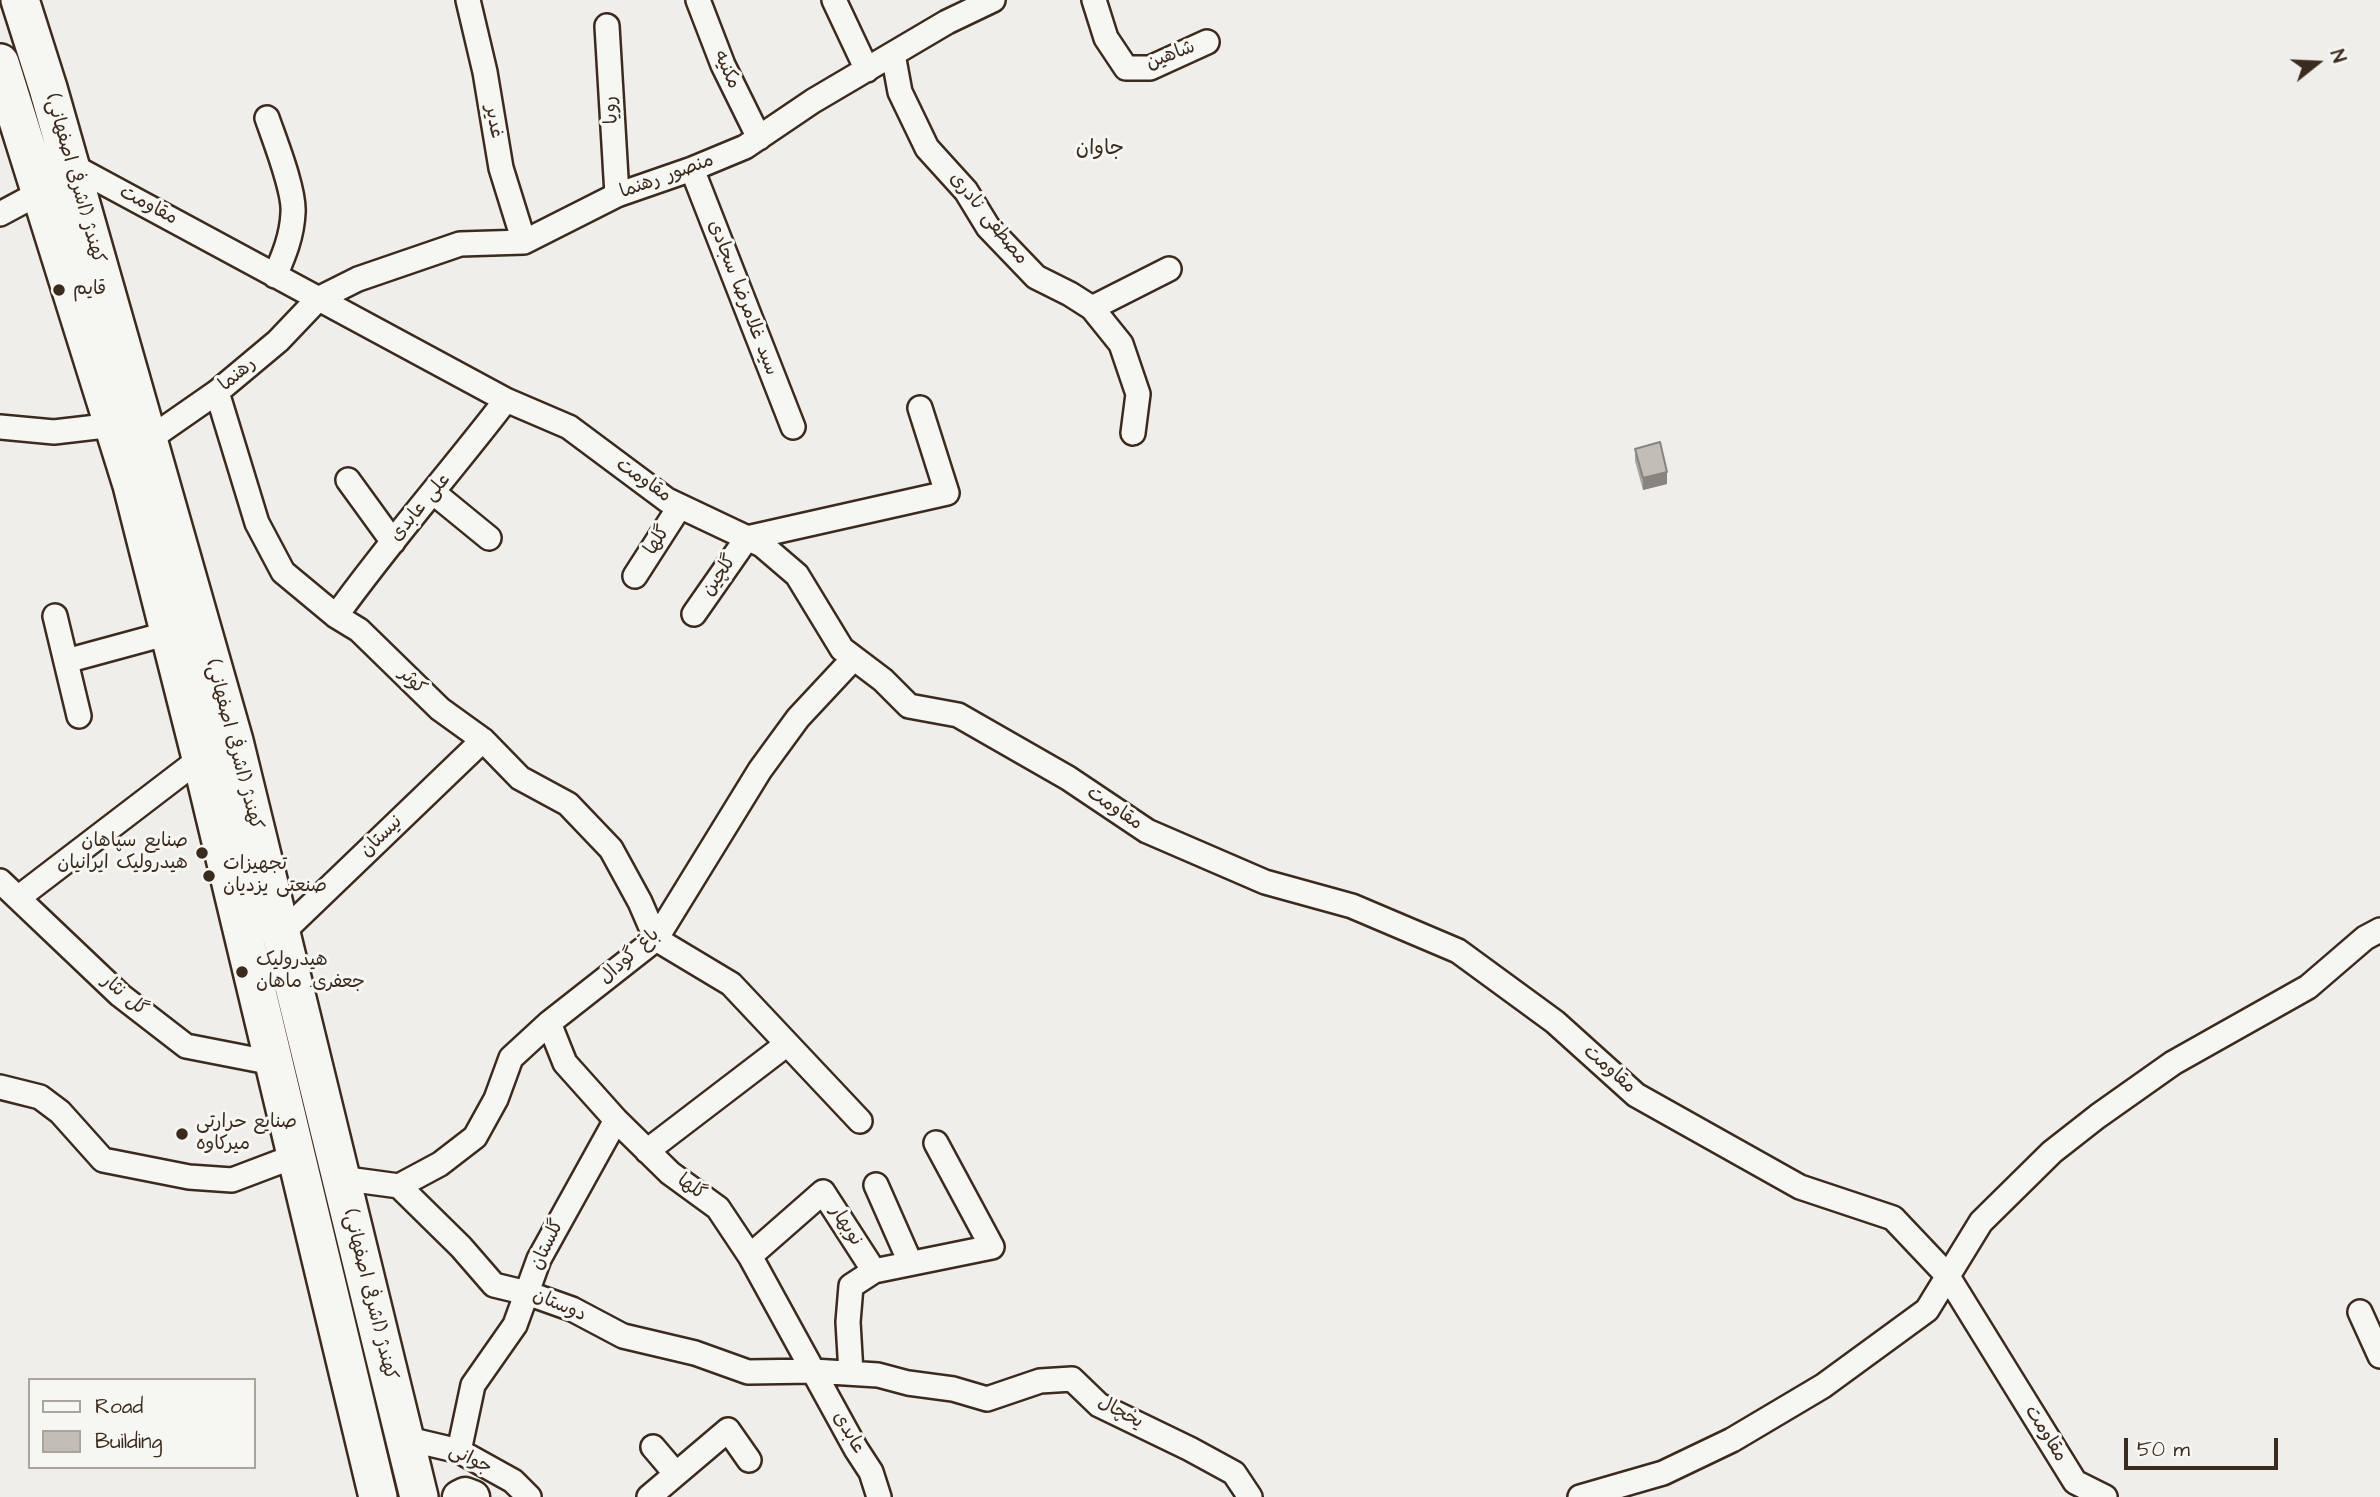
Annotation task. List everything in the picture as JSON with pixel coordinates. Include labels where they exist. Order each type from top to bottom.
[{"type":"main road","name":"کهندژ (اشرفی اصفهانی)","points":[[20,0],[148,440],[185,626],[188,705],[298,1155],[371,1493]]},
{"type":"main road","name":"کهندژ (اشرفی اصفهانی)","points":[[0,62],[132,485],[143,496],[153,520],[184,624],[234,741],[419,1497]]},
{"type":"main road","points":[[188,705],[209,701],[253,855],[265,871]]},
{"type":"street","name":"غدیر","points":[[468,0],[485,72],[501,168],[524,242]]},
{"type":"street","name":"مکنیه","points":[[698,0],[723,65],[759,138]]},
{"type":"street","points":[[834,0],[867,69]]},
{"type":"street","name":"منصور رهنما","points":[[318,299],[358,279],[460,244],[524,242],[617,195],[745,148],[813,101],[947,22],[993,0]]},
{"type":"street","name":"شاهین","points":[[1094,0],[1106,38],[1126,68],[1150,68],[1207,42]]},
{"type":"street","name":"رویا","points":[[607,26],[617,195]]},
{"type":"street","name":"مصطفی نادری","points":[[893,54],[900,92],[927,148],[966,191],[989,227],[1036,277],[1070,293],[1092,308],[1121,344],[1138,394],[1133,433]]},
{"type":"street","points":[[267,118],[281,156],[294,210],[289,241],[275,276]]},
{"type":"street","name":"مقاومت","points":[[69,164],[506,400],[569,427],[667,500],[762,545],[797,575],[842,649],[883,680],[909,706],[958,715],[1068,778],[1147,831],[1265,882],[1352,906],[1458,951],[1555,1022],[1636,1094],[1800,1187],[1893,1218],[1947,1275],[2075,1482],[2105,1497]]},
{"type":"street","name":"سید غلامرضا سجادی","points":[[692,169],[793,427]]},
{"type":"street","points":[[0,215],[41,192]]},
{"type":"street","points":[[1092,308],[1169,269]]},
{"type":"street","name":"رهنما","points":[[148,440],[218,392],[278,341],[318,299]]},
{"type":"street","name":"کوثر","points":[[218,392],[257,523],[283,572],[336,616],[359,629],[440,709],[483,740],[520,778],[568,804],[611,849],[640,902],[656,939]]},
{"type":"street","name":"علی عابدی","points":[[336,616],[506,400]]},
{"type":"street","points":[[747,538],[947,493],[920,408]]},
{"type":"street","points":[[0,427],[54,432],[114,425]]},
{"type":"street","points":[[348,480],[393,542]]},
{"type":"street","points":[[434,493],[489,538]]},
{"type":"street","name":"گلها","points":[[635,576],[680,506]]},
{"type":"street","name":"گلچین","points":[[694,614],[747,538]]},
{"type":"street","points":[[55,616],[79,716]]},
{"type":"street","points":[[66,661],[185,626]]},
{"type":"street","name":"باغ گودال","points":[[399,1186],[440,1164],[475,1137],[496,1099],[511,1058],[549,1023],[656,939],[760,770],[798,718],[854,658]]},
{"type":"street","name":"نیستان","points":[[280,935],[483,740]]},
{"type":"street","points":[[18,898],[201,758]]},
{"type":"street","name":"گل نثار","points":[[0,881],[120,995],[186,1046],[274,1063]]},
{"type":"street","points":[[1580,1497],[1663,1473],[1732,1440],[1823,1386],[1927,1310],[1981,1222],[2052,1152],[2173,1063],[2308,987],[2365,938],[2380,930]]},
{"type":"street","points":[[656,939],[730,984],[860,1121]]},
{"type":"street","name":"گلها","points":[[549,1023],[565,1063],[616,1120],[670,1173],[718,1208],[750,1256],[813,1371]]},
{"type":"street","points":[[647,1151],[787,1044]]},
{"type":"street","points":[[0,1087],[40,1097],[60,1112],[103,1160],[189,1177],[232,1180],[298,1155]]},
{"type":"street","name":"گلستان","points":[[459,1451],[473,1385],[515,1325],[539,1259],[616,1120]]},
{"type":"street","points":[[851,1373],[848,1322],[851,1286],[874,1271],[992,1247],[936,1143]]},
{"type":"street","points":[[340,1178],[399,1186]]},
{"type":"street","points":[[876,1185],[910,1262]]},
{"type":"street","name":"دوستان","points":[[399,1186],[461,1247],[494,1285],[572,1309],[623,1336],[695,1353],[748,1372],[813,1371]]},
{"type":"street","name":"نوبهار","points":[[750,1256],[823,1192],[874,1271]]},
{"type":"street","points":[[2360,1312],[2380,1356]]},
{"type":"street","name":"یخچال","points":[[813,1371],[878,1375],[908,1383],[953,1389],[988,1399],[1040,1381],[1072,1379],[1098,1405],[1190,1449],[1234,1474],[1250,1497]]},
{"type":"street","name":"عابدی","points":[[813,1371],[871,1472],[879,1497]]},
{"type":"street","points":[[649,1497],[728,1430],[749,1460]]},
{"type":"street","name":"جوانی","points":[[404,1438],[459,1451],[513,1481],[529,1497]]},
{"type":"street","points":[[653,1447],[676,1474]]},
{"type":"street","name":"جوانی","points":[[459,1497],[465,1494],[473,1497]]},
{"type":"building","points":[[1660,442],[1667,472],[1643,478],[1635,449]]},
{"type":"place","name":"قایم","points":[[59,290]]},
{"type":"place","name":"صنایع سپاهان هیدرولیک ایرانیان","points":[[202,853]]},
{"type":"place","name":"تجهیزات صنعتی یزدیان","points":[[209,876]]},
{"type":"place","name":"هیدرولیک جعفری. ماهان","points":[[242,972]]},
{"type":"place","name":"صنایع حرارتی میرکاوه","points":[[182,1134]]},
{"type":"district","name":"جاوان","points":[[1100,150]]}]
